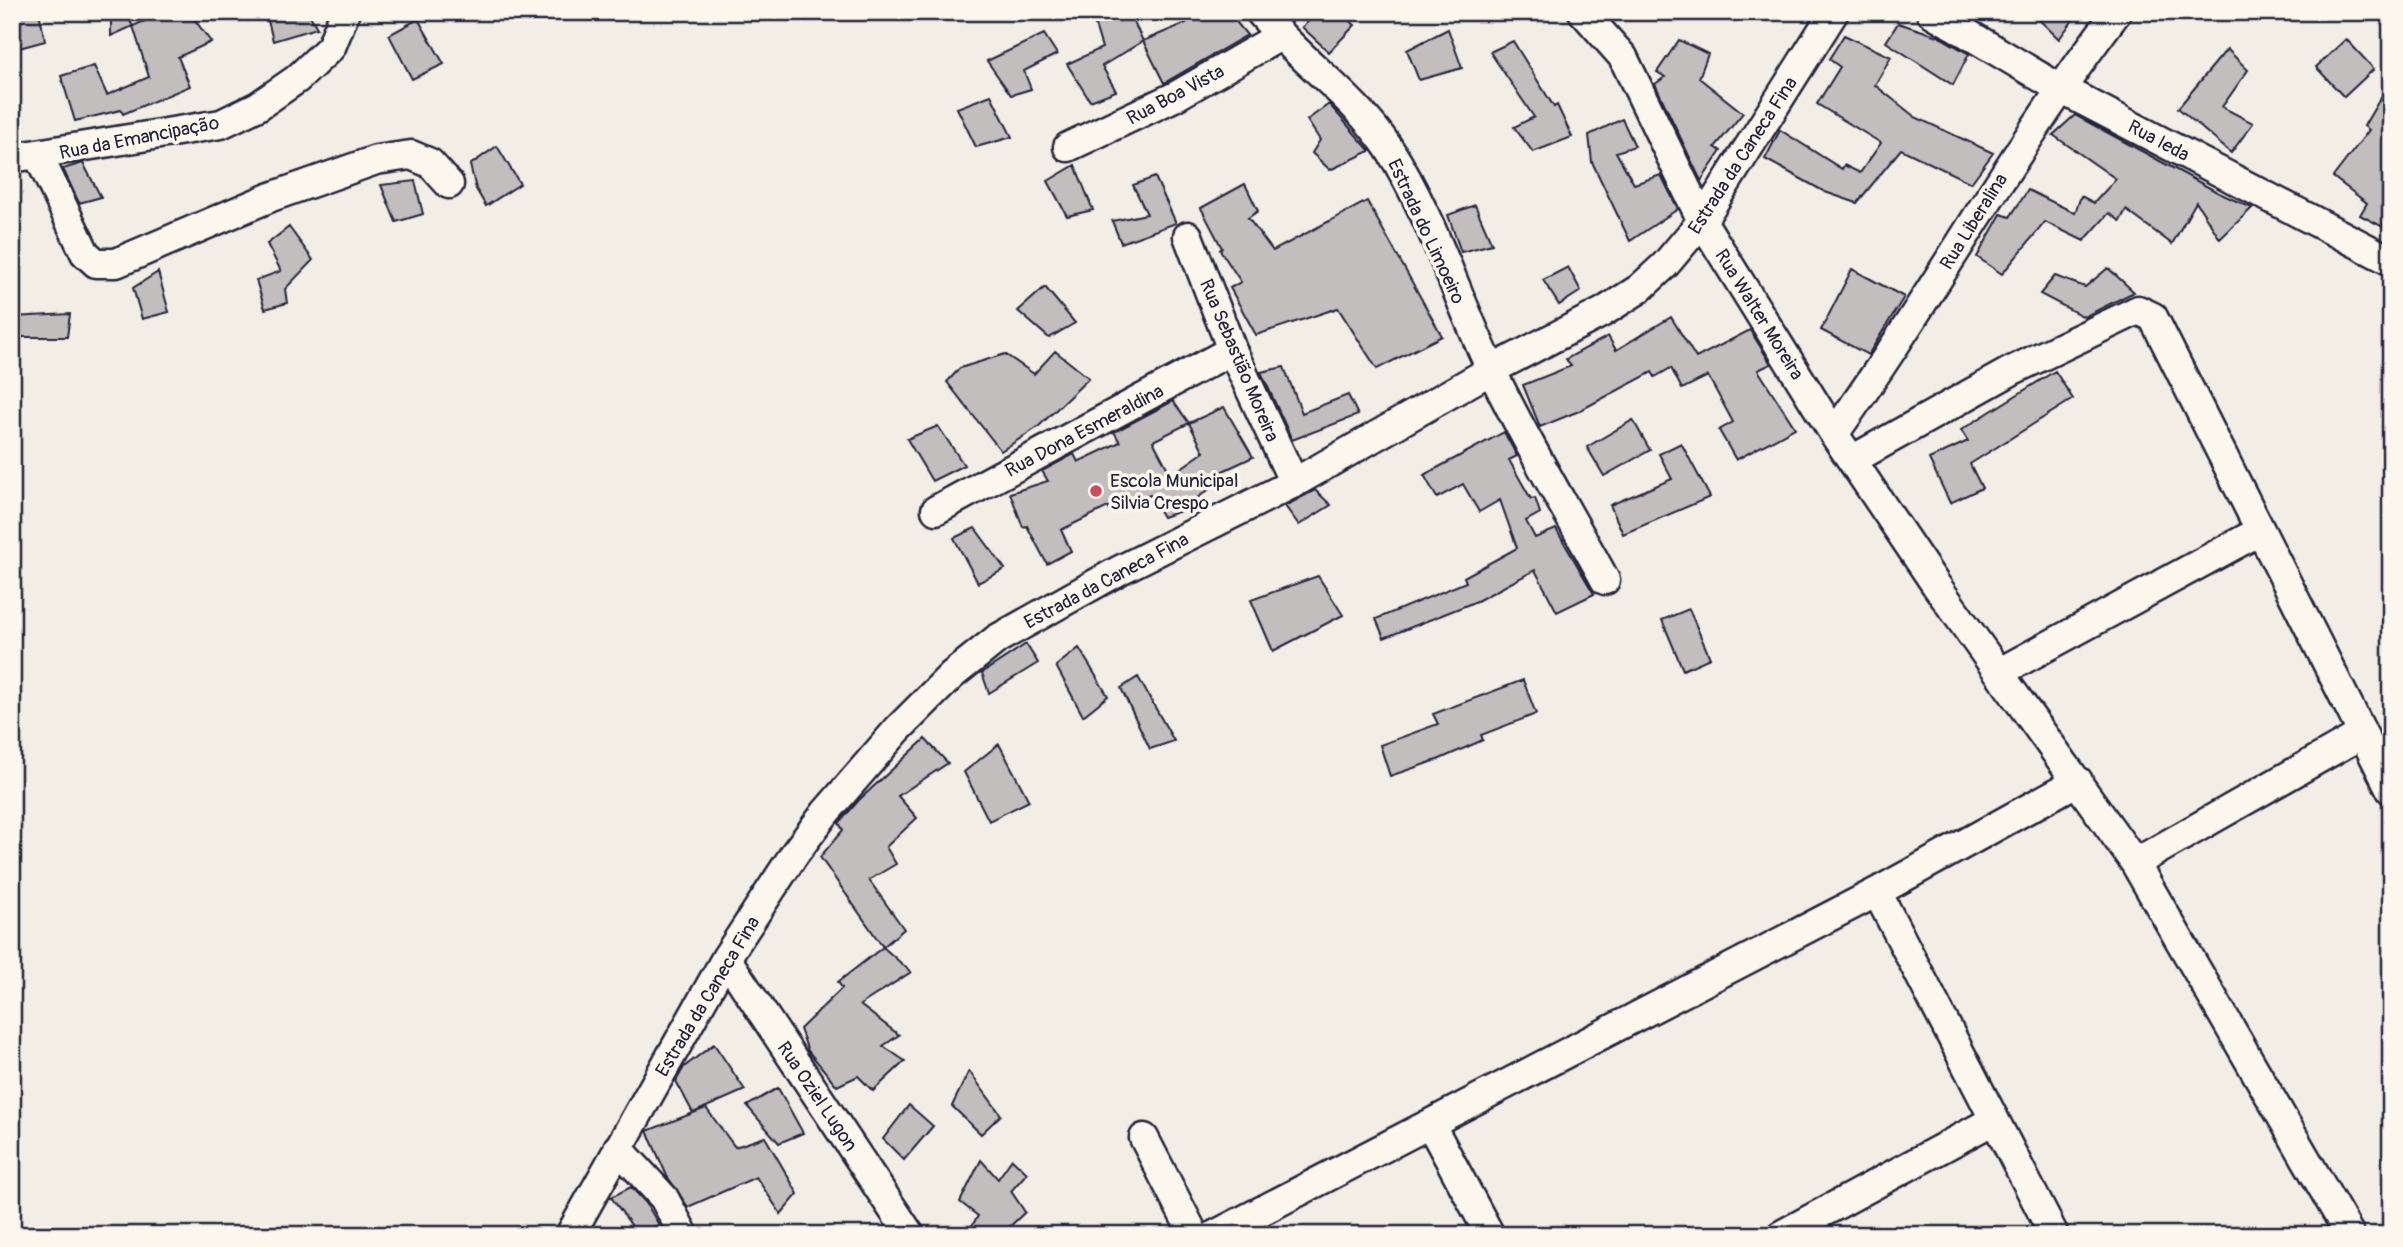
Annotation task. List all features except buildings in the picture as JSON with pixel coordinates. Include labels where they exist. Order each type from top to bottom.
[{"type":"street","name":"Rua da Emancipação","points":[[25,157],[221,124],[258,106],[297,79],[331,47],[345,12]]},
{"type":"street","name":"Estrada do Limoeiro","points":[[1260,12],[1280,36],[1329,80],[1368,121],[1388,147],[1425,218],[1491,370],[1605,580]]},
{"type":"street","name":"Rua Walter Moreira","points":[[1583,12],[1623,57],[1702,221],[1835,434],[1936,585],[2135,863],[2350,1235]]},
{"type":"street","name":"Estrada da Caneca Fina","points":[[570,1235],[726,958],[826,812],[898,729],[975,655],[997,639],[1120,570],[1294,483],[1491,370],[1603,312],[1639,289],[1672,258],[1702,221],[1834,12]]},
{"type":"street","name":"Rua Ieda","points":[[1931,12],[2059,88],[2391,261]]},
{"type":"street","name":"Rua Liberalina","points":[[1835,434],[1879,371],[2059,88],[2117,12]]},
{"type":"street","name":"Rua Boa Vista","points":[[1068,147],[1176,96],[1280,36]]},
{"type":"street","points":[[25,157],[85,253],[96,263],[116,263],[271,197],[376,160],[411,156],[430,163],[450,184]]},
{"type":"street","name":"Rua Sebastião Moreira","points":[[1188,236],[1232,350],[1294,483]]},
{"type":"street","points":[[1852,460],[2011,371],[2138,310],[2153,317],[2391,790]]},
{"type":"street","name":"Rua Dona Esmeraldina","points":[[936,510],[1232,350]]},
{"type":"street","points":[[2000,672],[2260,531]]},
{"type":"street","points":[[2135,863],[2362,734]]},
{"type":"street","points":[[1215,1235],[1877,892],[2078,781]]},
{"type":"street","points":[[1877,892],[2053,1235]]},
{"type":"street","name":"Rua Oziel Lugon","points":[[726,958],[910,1235]]},
{"type":"street","points":[[1781,1235],[1994,1120]]},
{"type":"street","points":[[1431,1125],[1490,1235]]},
{"type":"street","points":[[1144,1138],[1194,1235]]},
{"type":"street","points":[[618,1148],[664,1198],[684,1235]]},
{"type":"place","name":"Escola Municipal Silvia Crespo","points":[[1096,491]]}]
